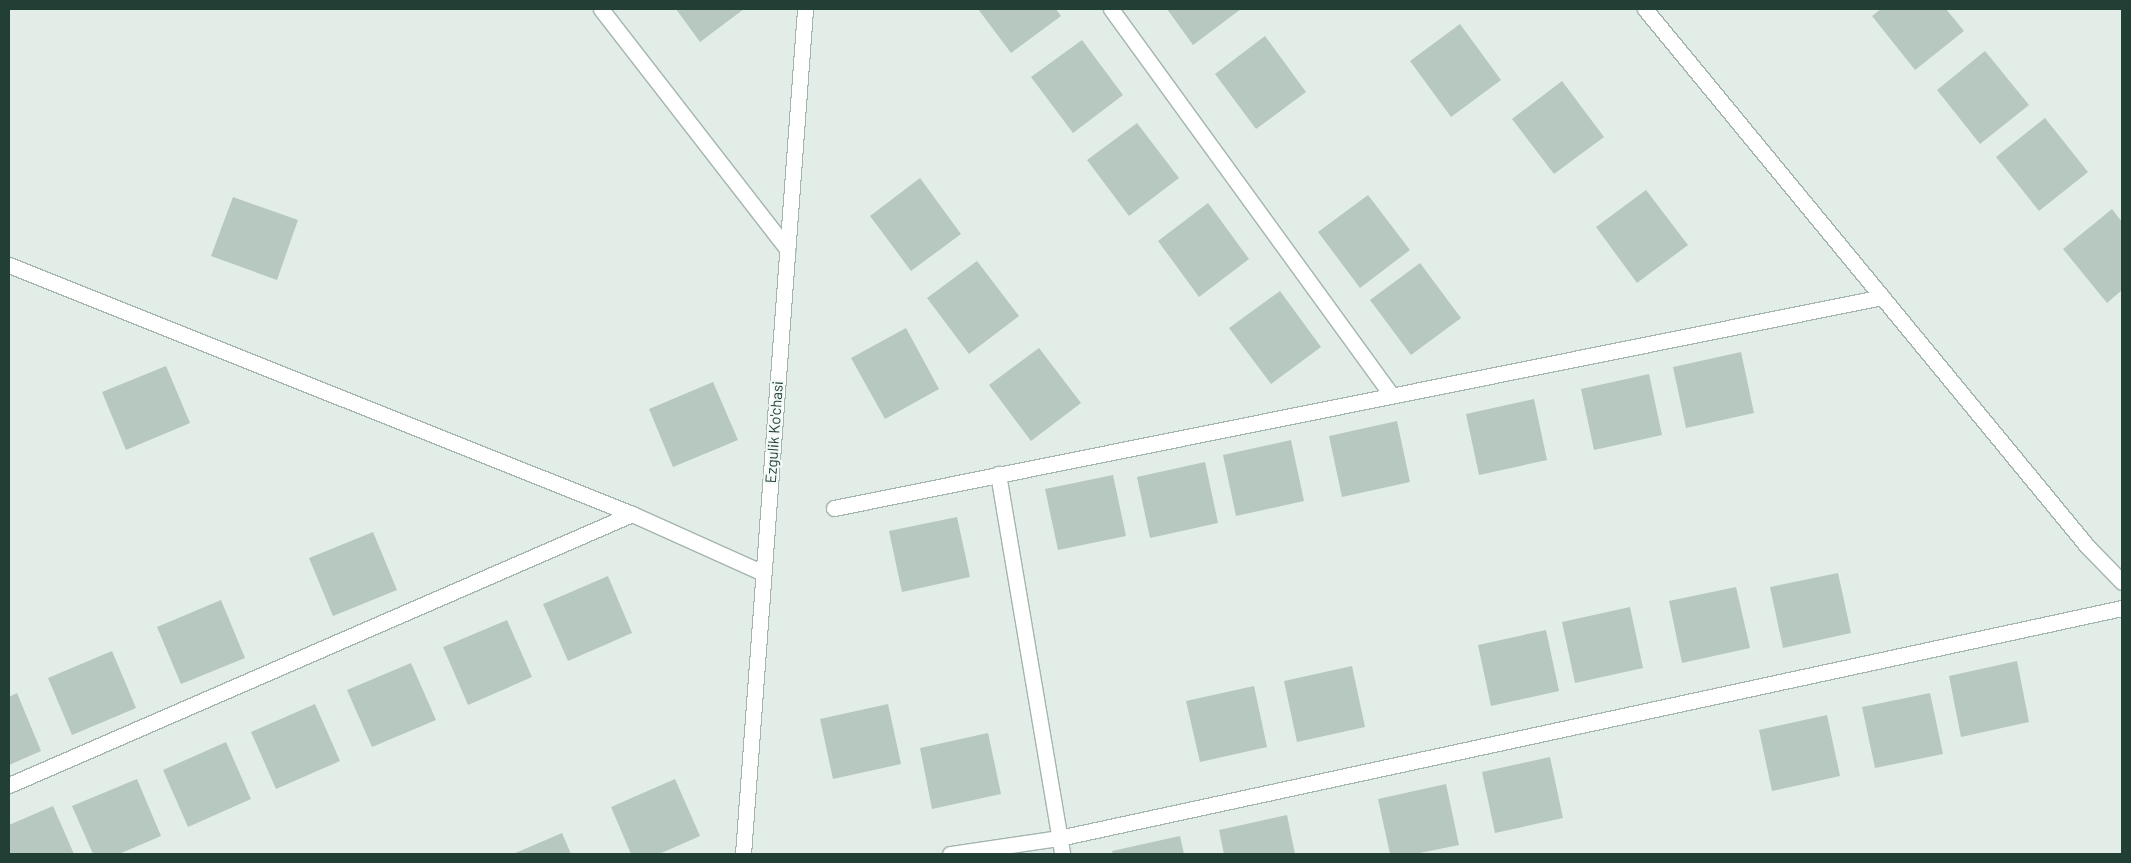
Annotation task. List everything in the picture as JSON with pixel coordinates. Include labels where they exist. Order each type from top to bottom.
[{"type":"street","points":[[601,9],[787,249]]},
{"type":"street","name":"Ezgulik Ko'chasi","points":[[743,854],[804,9]]},
{"type":"street","points":[[1111,9],[1391,394]]},
{"type":"street","points":[[1645,9],[2087,546],[2122,582]]},
{"type":"street","points":[[9,265],[632,514],[763,573]]},
{"type":"street","points":[[834,508],[1391,394],[1882,297]]},
{"type":"street","points":[[998,474],[1062,854]]},
{"type":"street","points":[[9,785],[632,514]]},
{"type":"street","points":[[950,854],[1059,838],[2122,608]]},
{"type":"building","points":[[676,9],[744,9],[700,42]]},
{"type":"building","points":[[978,9],[1056,9],[1061,16],[1011,53]]},
{"type":"building","points":[[1167,9],[1241,9],[1193,45]]},
{"type":"building","points":[[1881,9],[1946,9],[1964,31],[1915,70],[1872,16]]},
{"type":"building","points":[[1460,24],[1501,80],[1451,117],[1410,61]]},
{"type":"building","points":[[1265,36],[1306,92],[1256,129],[1215,74]]},
{"type":"building","points":[[1082,40],[1123,95],[1073,133],[1031,77]]},
{"type":"building","points":[[1985,51],[2029,105],[1980,144],[1937,90]]},
{"type":"building","points":[[1562,81],[1604,137],[1554,174],[1512,119]]},
{"type":"building","points":[[2045,118],[2088,172],[2039,211],[1996,157]]},
{"type":"building","points":[[1137,123],[1179,178],[1129,216],[1087,160]]},
{"type":"building","points":[[920,178],[961,234],[911,271],[870,216]]},
{"type":"building","points":[[1646,190],[1688,245],[1637,283],[1596,227]]},
{"type":"building","points":[[1368,195],[1410,250],[1360,288],[1318,232]]},
{"type":"building","points":[[233,197],[298,220],[277,280],[211,256]]},
{"type":"building","points":[[1208,203],[1249,259],[1199,297],[1158,241]]},
{"type":"building","points":[[2112,209],[2122,222],[2122,290],[2107,303],[2063,249]]},
{"type":"building","points":[[977,261],[1019,316],[969,354],[927,298]]},
{"type":"building","points":[[1420,263],[1461,318],[1411,355],[1370,300]]},
{"type":"building","points":[[1280,291],[1321,347],[1271,384],[1229,328]]},
{"type":"building","points":[[906,328],[939,389],[885,419],[851,358]]},
{"type":"building","points":[[1039,348],[1081,403],[1031,441],[989,385]]},
{"type":"building","points":[[1741,352],[1754,413],[1686,428],[1673,367]]},
{"type":"building","points":[[166,366],[190,423],[126,450],[102,392]]},
{"type":"building","points":[[1649,374],[1662,435],[1594,450],[1581,389]]},
{"type":"building","points":[[713,382],[738,440],[673,467],[649,409]]},
{"type":"building","points":[[1534,399],[1547,460],[1479,475],[1466,414]]},
{"type":"building","points":[[1397,421],[1410,482],[1342,497],[1329,436]]},
{"type":"building","points":[[1291,440],[1304,501],[1236,516],[1223,455]]},
{"type":"building","points":[[1205,462],[1218,523],[1150,538],[1137,477]]},
{"type":"building","points":[[1113,475],[1126,536],[1058,550],[1045,489]]},
{"type":"building","points":[[957,517],[970,577],[902,592],[889,531]]},
{"type":"building","points":[[373,532],[397,590],[333,616],[309,558]]},
{"type":"building","points":[[1838,573],[1851,633],[1783,648],[1770,587]]},
{"type":"building","points":[[608,576],[632,633],[568,661],[543,604]]},
{"type":"building","points":[[1736,587],[1750,648],[1682,663],[1669,601]]},
{"type":"building","points":[[221,600],[245,658],[181,684],[157,627]]},
{"type":"building","points":[[1630,607],[1643,668],[1575,683],[1562,622]]},
{"type":"building","points":[[507,620],[532,677],[468,705],[443,647]]},
{"type":"building","points":[[1546,630],[1559,691],[1491,706],[1478,645]]},
{"type":"building","points":[[112,651],[136,708],[72,735],[48,678]]},
{"type":"building","points":[[2017,661],[2029,722],[1961,737],[1949,676]]},
{"type":"building","points":[[411,663],[436,720],[372,747],[347,690]]},
{"type":"building","points":[[1352,666],[1365,727],[1297,742],[1284,681]]},
{"type":"building","points":[[1254,686],[1267,747],[1200,762],[1186,701]]},
{"type":"building","points":[[17,693],[41,751],[9,765],[9,697]]},
{"type":"building","points":[[1930,693],[1943,754],[1875,768],[1862,707]]},
{"type":"building","points":[[315,704],[340,761],[276,789],[251,732]]},
{"type":"building","points":[[888,704],[901,764],[833,779],[820,719]]},
{"type":"building","points":[[1827,715],[1840,776],[1772,791],[1759,730]]},
{"type":"building","points":[[988,733],[1001,794],[932,809],[920,748]]},
{"type":"building","points":[[226,742],[251,799],[188,827],[163,770]]},
{"type":"building","points":[[1550,757],[1563,818],[1495,833],[1482,772]]},
{"type":"building","points":[[137,779],[161,836],[119,854],[93,854],[72,806]]},
{"type":"building","points":[[675,779],[700,836],[659,854],[631,854],[611,807]]},
{"type":"building","points":[[1446,784],[1459,845],[1415,854],[1390,854],[1378,799]]},
{"type":"building","points":[[53,806],[74,854],[9,854],[9,825]]},
{"type":"building","points":[[1287,815],[1295,854],[1224,854],[1219,830]]},
{"type":"building","points":[[562,833],[571,854],[513,854]]},
{"type":"building","points":[[1180,836],[1184,854],[1113,854],[1112,851]]}]
